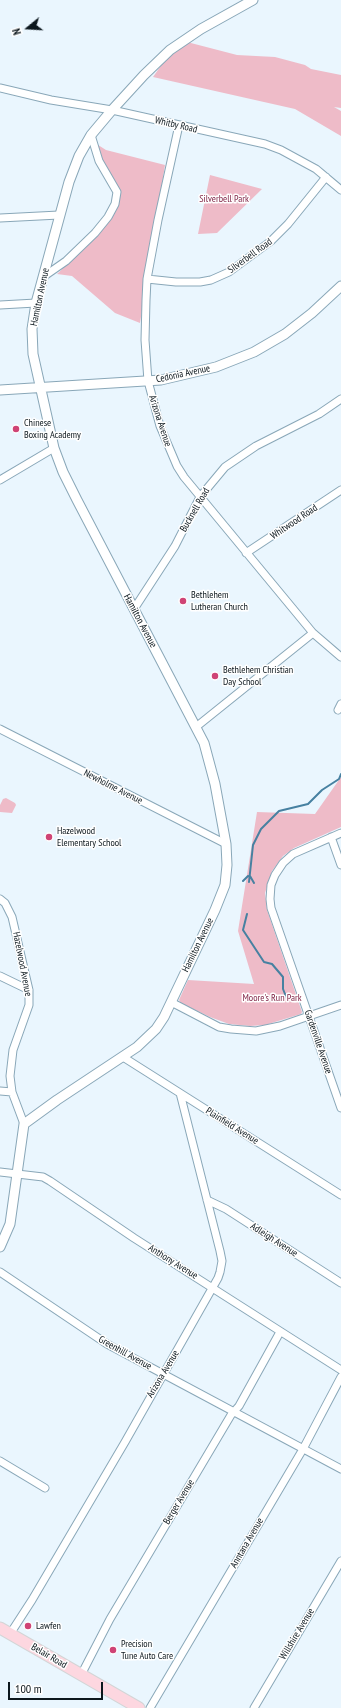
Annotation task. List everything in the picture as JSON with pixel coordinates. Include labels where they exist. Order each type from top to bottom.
[{"type":"main road","name":"Belair Road","points":[[5,1631],[132,1706]]},
{"type":"street","name":"Hamilton Avenue","points":[[24,1124],[57,1100],[123,1057],[149,1037],[164,1017],[215,910],[225,885],[227,865],[226,844],[204,743],[69,485],[54,448],[34,364],[32,339],[36,302],[59,215],[74,169],[91,135],[153,66],[180,42],[253,0]]},
{"type":"street","name":"Whitby Road","points":[[0,88],[51,100],[112,110],[265,144],[300,160],[326,177],[341,190]]},
{"type":"street","name":"Arizona Avenue","points":[[179,125],[147,279],[145,319],[148,381],[158,419],[170,451],[184,477],[313,633],[341,657]]},
{"type":"street","points":[[43,277],[66,261],[95,233],[108,217],[115,204],[117,192],[99,161],[91,135]]},
{"type":"street","name":"Silverbell Road","points":[[147,279],[176,282],[200,282],[211,280],[224,274],[271,242],[288,224],[326,177]]},
{"type":"street","points":[[0,218],[59,215]]},
{"type":"street","name":"Cedonia Avenue","points":[[0,390],[148,381],[196,373],[254,352],[285,334],[299,324],[341,286]]},
{"type":"street","points":[[0,305],[36,302]]},
{"type":"street","name":"Bucknell Road","points":[[134,608],[175,546],[200,497],[225,467],[274,435],[319,414],[341,399]]},
{"type":"street","points":[[0,480],[54,448]]},
{"type":"street","name":"Whitwood Road","points":[[246,553],[341,490]]},
{"type":"street","points":[[196,727],[313,633]]},
{"type":"street","name":"Newholme Avenue","points":[[0,729],[226,844]]},
{"type":"street","name":"Gardenville Avenue","points":[[341,833],[293,854],[283,863],[275,875],[271,885],[270,899],[271,908],[341,1108]]},
{"type":"street","points":[[331,837],[341,865]]},
{"type":"street","name":"Hazelwood Avenue","points":[[0,899],[7,906],[12,916],[29,990],[28,1005],[13,1050],[10,1076],[12,1092],[24,1124]]},
{"type":"street","points":[[0,976],[29,990]]},
{"type":"street","points":[[171,1002],[219,1026],[231,1030],[256,1031],[269,1029],[341,1005]]},
{"type":"street","name":"Plainfield Avenue","points":[[123,1057],[341,1195]]},
{"type":"street","points":[[0,1091],[12,1092]]},
{"type":"street","name":"Arizona Avenue","points":[[5,1631],[32,1600],[163,1375],[220,1272],[222,1261],[180,1093]]},
{"type":"street","points":[[0,1247],[8,1232],[10,1224],[24,1124]]},
{"type":"street","name":"Anthony Avenue","points":[[0,1172],[43,1177],[50,1181],[134,1238],[341,1370]]},
{"type":"street","name":"Adleigh Avenue","points":[[207,1200],[226,1209],[341,1283]]},
{"type":"street","name":"Greenhill Avenue","points":[[0,1272],[107,1344],[163,1375],[235,1411],[341,1469]]},
{"type":"street","name":"Berger Avenue","points":[[81,1675],[110,1619],[231,1415],[235,1411],[280,1332]]},
{"type":"street","name":"Anntana Avenue","points":[[150,1708],[303,1448],[341,1377]]},
{"type":"street","points":[[0,1461],[45,1488]]},
{"type":"street","name":"Willshire Avenue","points":[[254,1708],[341,1561]]},
{"type":"green space","points":[[187,42],[237,55],[275,57],[305,65],[311,69],[341,75],[341,108],[334,107],[341,111],[341,136],[295,109],[153,77],[167,57]]},
{"type":"green space","points":[[95,143],[106,150],[165,165],[140,323],[115,313],[72,276],[57,274],[75,257],[87,238],[116,208],[115,181],[101,159]]},
{"type":"green space","name":"Silverbell Park","points":[[210,175],[262,189],[217,233],[198,234]]},
{"type":"green space","name":"Moore's Run Park","points":[[341,777],[341,827],[294,848],[283,856],[272,871],[265,893],[267,910],[302,1012],[301,1014],[265,1025],[250,1026],[229,1024],[210,1017],[181,1003],[179,1000],[188,980],[254,984],[238,931],[257,812],[315,814]]},
{"type":"green space","points":[[6,798],[16,805],[12,813],[0,812],[0,805],[3,799]]},
{"type":"waterway","points":[[249,882],[253,845],[261,829],[279,811],[308,804],[322,790],[339,779],[341,774]]},
{"type":"waterway","points":[[243,881],[248,876]]},
{"type":"waterway","points":[[250,876],[254,883]]},
{"type":"waterway","points":[[247,914],[243,930],[264,962],[272,964],[283,977],[283,989],[287,999]]},
{"type":"place","name":"Chinese Boxing Academy","points":[[16,429]]},
{"type":"place","name":"Bethlehem Lutheran Church","points":[[183,601]]},
{"type":"place","name":"Bethlehem Christian Day School","points":[[215,676]]},
{"type":"place","name":"Hazelwood Elementary School","points":[[49,837]]},
{"type":"place","name":"Lawfen","points":[[28,1626]]},
{"type":"place","name":"Precision Tune Auto Care","points":[[113,1650]]}]
